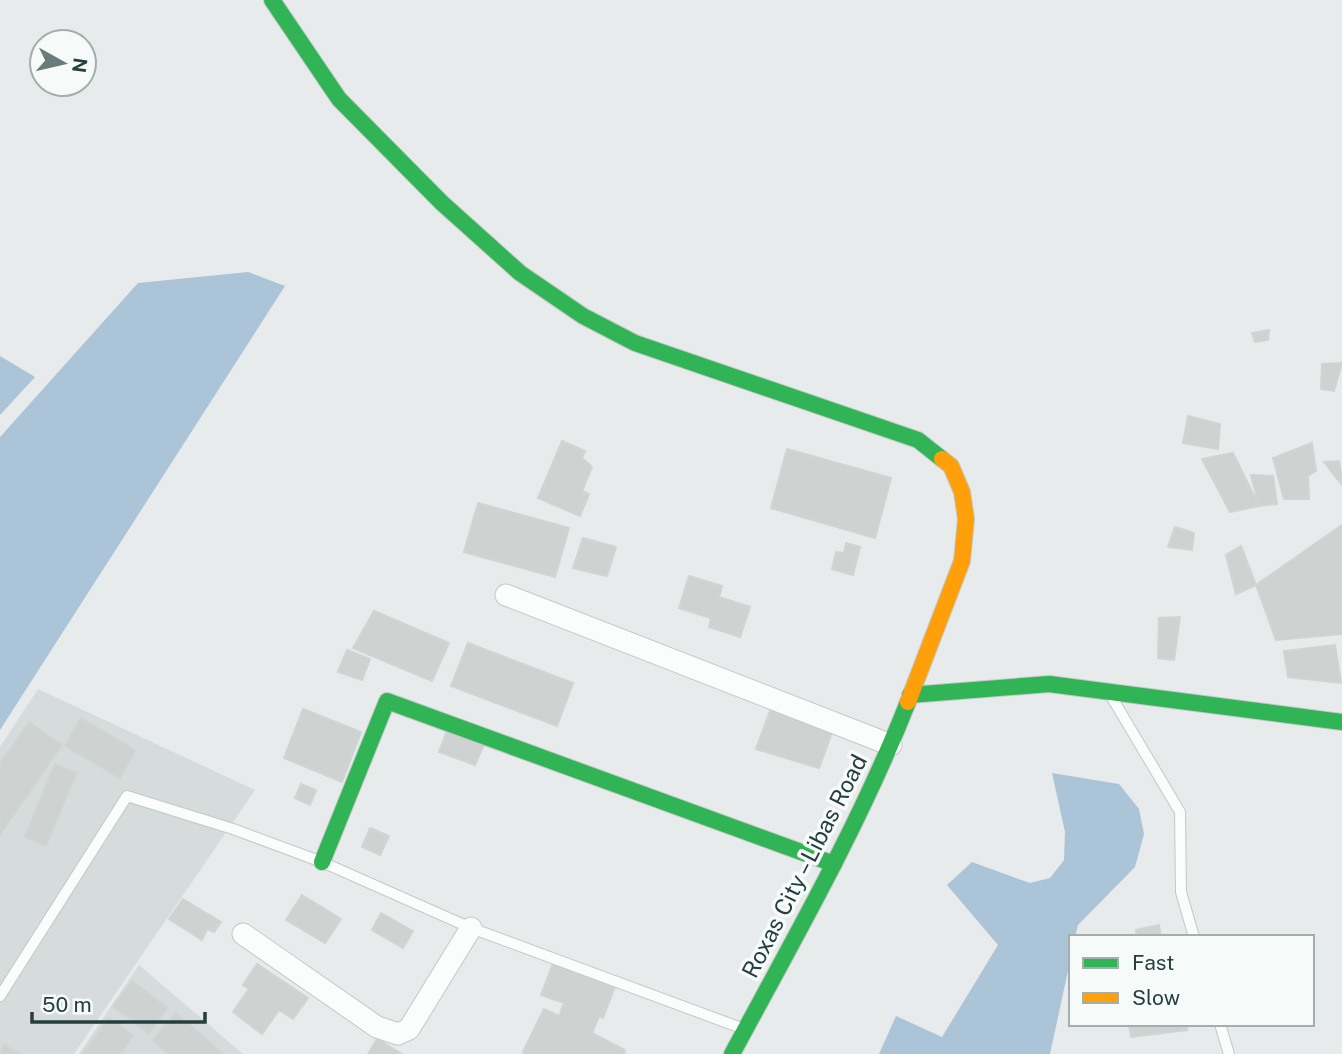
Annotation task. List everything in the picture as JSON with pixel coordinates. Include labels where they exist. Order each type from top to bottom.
[{"type":"street","name":"Roxas City – Libas Road","points":[[272,0],[339,99],[442,203],[520,273],[583,316],[635,343],[918,440],[951,466],[962,492],[966,519],[962,561],[891,745],[834,864],[732,1054]]},
{"type":"street","points":[[506,595],[891,745]]},
{"type":"street","points":[[910,695],[1049,684],[1342,722]]},
{"type":"street","points":[[322,862],[387,701],[834,864]]},
{"type":"street","points":[[243,934],[377,1027],[398,1034],[410,1029],[471,928]]},
{"type":"lane","points":[[1108,691],[1180,812],[1181,892],[1193,935]]},
{"type":"lane","points":[[0,996],[127,796],[233,829],[322,862],[471,928],[745,1030]]},
{"type":"lane","points":[[1221,1026],[1230,1054]]},
{"type":"shaded area","points":[[38,689],[255,790],[74,1054],[0,1054],[0,747]]},
{"type":"shaded area","points":[[139,965],[243,1054],[79,1054]]},
{"type":"water","points":[[248,272],[285,286],[0,730],[0,437],[138,283]]},
{"type":"water","points":[[0,356],[35,377],[0,415]]},
{"type":"water","points":[[1052,773],[1119,784],[1139,809],[1144,834],[1135,867],[1078,925],[1076,935],[1069,935],[1069,966],[1050,1054],[879,1054],[896,1016],[942,1037],[998,945],[947,885],[972,862],[1030,883],[1050,878],[1064,860],[1065,832]]},
{"type":"building","points":[[1269,330],[1268,340],[1255,342],[1252,333]]},
{"type":"building","points":[[1342,363],[1334,391],[1321,389],[1322,364]]},
{"type":"building","points":[[1188,416],[1220,424],[1218,449],[1183,443]]},
{"type":"building","points":[[562,441],[585,451],[582,458],[592,467],[582,491],[589,494],[580,516],[538,498]]},
{"type":"building","points":[[1312,443],[1316,471],[1308,476],[1309,499],[1284,499],[1273,458]]},
{"type":"building","points":[[787,449],[891,478],[875,538],[771,508]]},
{"type":"building","points":[[1233,453],[1259,506],[1230,512],[1202,459]]},
{"type":"building","points":[[1339,461],[1342,479],[1342,485],[1324,462]]},
{"type":"building","points":[[1251,475],[1273,476],[1277,504],[1259,506]]},
{"type":"building","points":[[478,503],[569,528],[555,577],[464,552]]},
{"type":"building","points":[[1342,525],[1342,634],[1276,640],[1256,585]]},
{"type":"building","points":[[1175,527],[1194,533],[1192,550],[1168,547]]},
{"type":"building","points":[[583,538],[616,547],[607,576],[573,568]]},
{"type":"building","points":[[846,543],[860,547],[853,575],[832,569],[836,552],[844,553]]},
{"type":"building","points":[[1241,546],[1256,585],[1236,594],[1226,555]]},
{"type":"building","points":[[689,576],[722,586],[719,597],[750,607],[740,637],[709,627],[711,618],[679,608]]},
{"type":"building","points":[[374,611],[449,643],[432,681],[353,648]]},
{"type":"building","points":[[1180,617],[1174,660],[1158,658],[1159,618]]},
{"type":"building","points":[[468,643],[573,683],[557,726],[451,686]]},
{"type":"building","points":[[1335,645],[1341,683],[1288,677],[1284,651]]},
{"type":"building","points":[[347,650],[370,659],[362,680],[338,672]]},
{"type":"building","points":[[303,709],[361,732],[342,782],[284,758]]},
{"type":"building","points":[[770,711],[833,730],[819,768],[756,749]]},
{"type":"building","points":[[81,718],[135,750],[120,778],[65,746]]},
{"type":"building","points":[[29,722],[62,745],[0,834],[0,764]]},
{"type":"building","points":[[448,729],[485,742],[475,765],[439,752]]},
{"type":"building","points":[[55,764],[76,773],[46,846],[25,837]]},
{"type":"building","points":[[301,784],[316,790],[310,805],[295,798]]},
{"type":"building","points":[[370,828],[389,836],[380,855],[362,847]]},
{"type":"building","points":[[302,895],[341,919],[325,943],[286,920]]},
{"type":"building","points":[[183,899],[221,922],[214,932],[207,929],[202,940],[169,919]]},
{"type":"building","points":[[381,913],[413,931],[403,948],[372,930]]},
{"type":"building","points":[[1159,925],[1161,935],[1137,935],[1136,930]]},
{"type":"building","points":[[554,961],[616,984],[603,1018],[599,1016],[592,1033],[625,1050],[624,1054],[523,1052],[544,1009],[559,1016],[564,1003],[541,995]]},
{"type":"building","points":[[257,964],[308,998],[293,1019],[279,1010],[262,1034],[233,1012],[249,989],[243,985]]},
{"type":"building","points":[[132,981],[167,1008],[149,1033],[113,1006]]},
{"type":"building","points":[[176,1013],[223,1054],[169,1054],[153,1040]]},
{"type":"building","points":[[109,1018],[133,1036],[120,1054],[83,1054]]},
{"type":"building","points":[[1129,1026],[1187,1026],[1187,1030],[1131,1037]]},
{"type":"building","points":[[377,1039],[402,1054],[368,1054]]},
{"type":"building","points":[[4,1044],[19,1054],[0,1054]]},
{"type":"traffic: fast","points":[[272,0],[339,99],[442,203],[520,273],[583,316],[635,343],[918,440],[942,459]]},
{"type":"traffic: fast","points":[[910,695],[1049,684],[1342,722]]},
{"type":"traffic: fast","points":[[322,862],[387,701],[834,864]]},
{"type":"traffic: fast","points":[[732,1054],[848,837],[908,702]]},
{"type":"traffic: slow","points":[[908,702],[962,561],[966,519],[962,492],[951,466],[942,459]]}]
